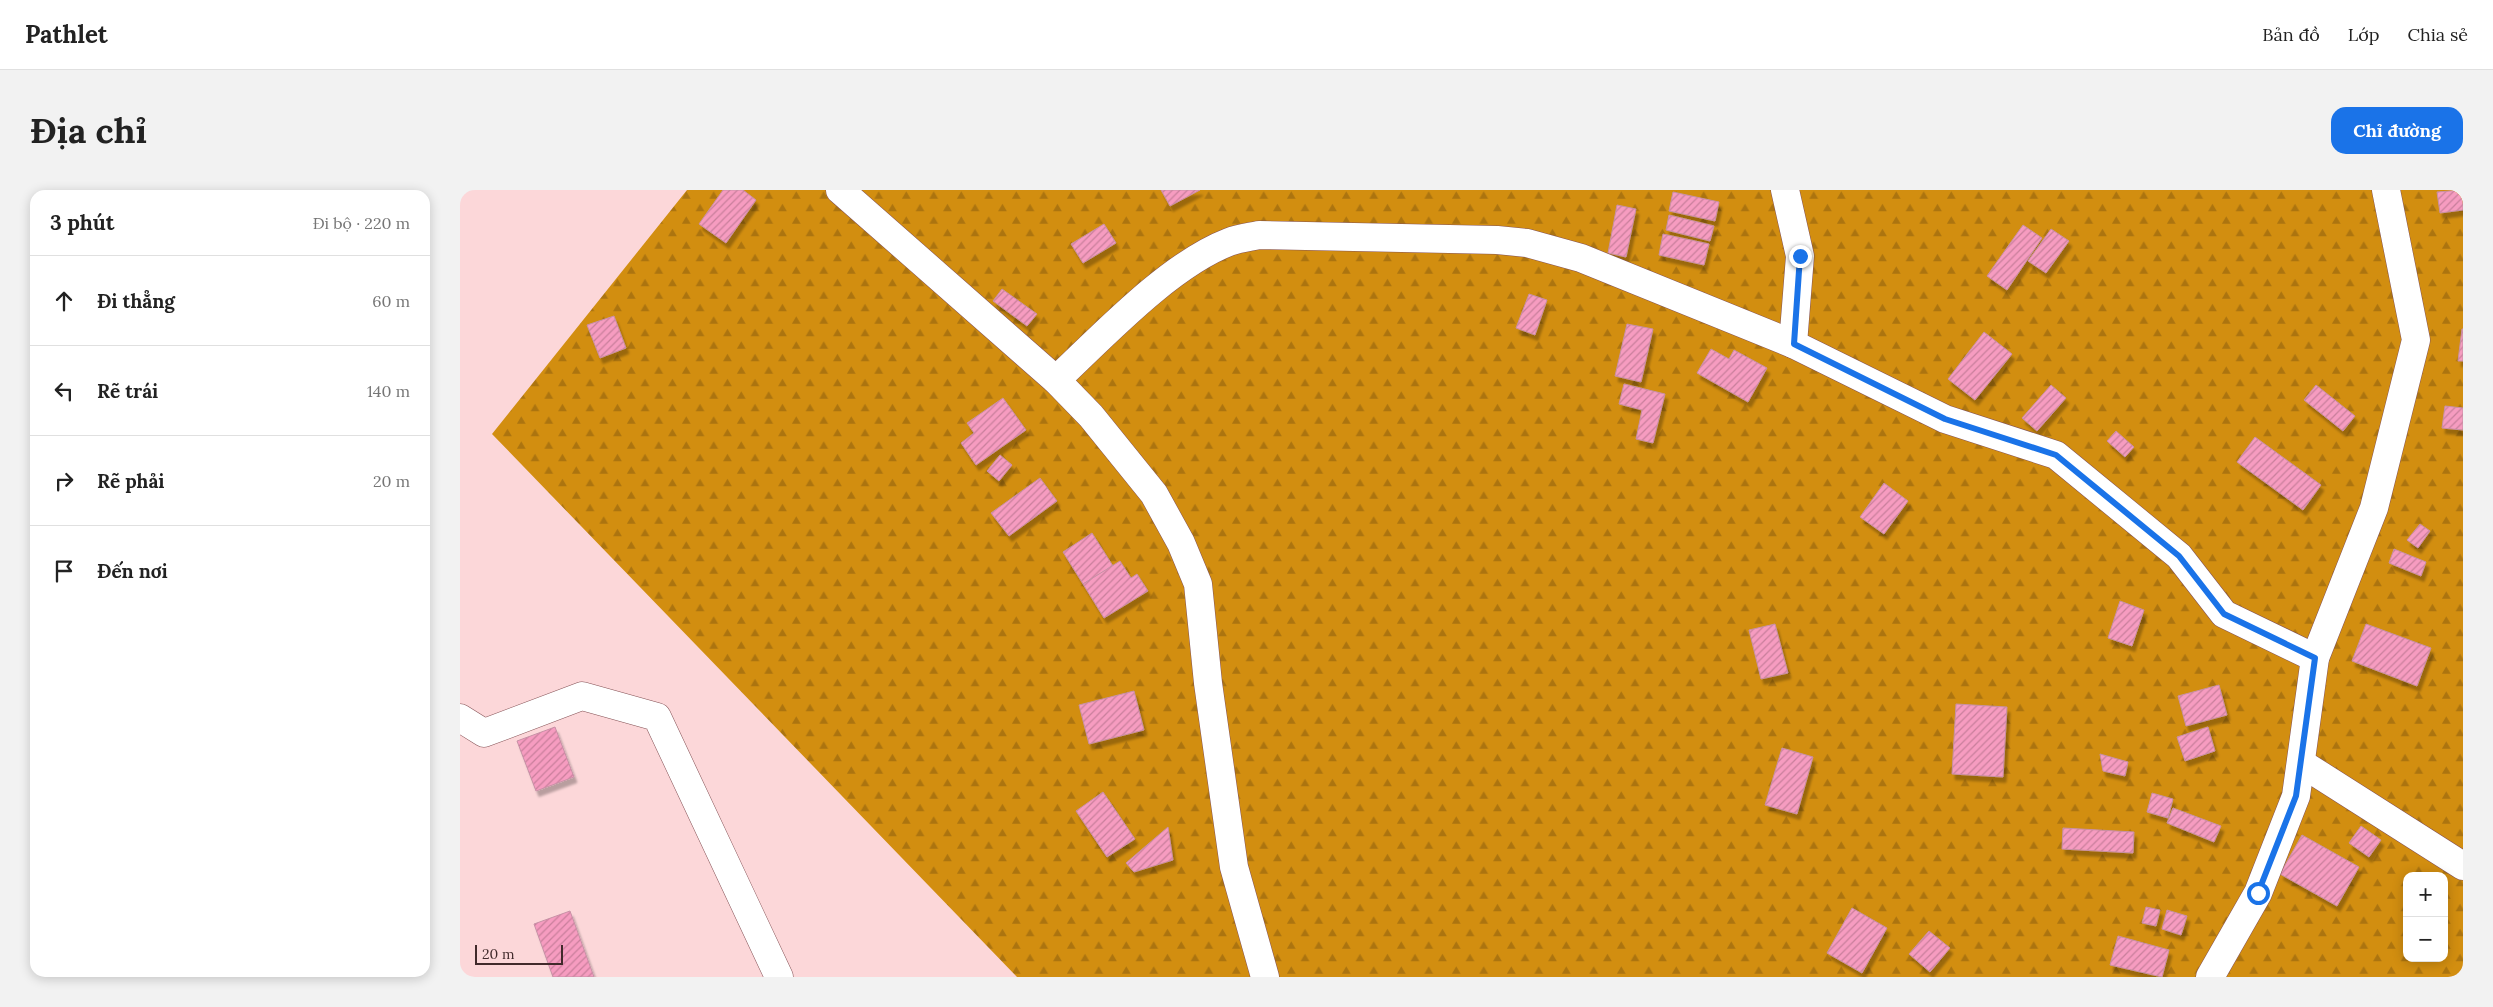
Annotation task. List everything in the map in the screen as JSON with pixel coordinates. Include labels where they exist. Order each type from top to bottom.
[{"type":"street","points":[[840,190],[1056,380],[1091,416],[1154,494],[1181,543],[1198,584],[1210,700],[1234,867],[1265,977]]},
{"type":"street","points":[[1785,190],[1800,256],[1794,344]]},
{"type":"street","points":[[2210,977],[2258,893],[2296,796],[2315,658],[2374,508],[2416,340],[2386,190]]},
{"type":"street","points":[[1056,380],[1120,320],[1181,269],[1230,242],[1259,235],[1498,240],[1527,243],[1581,258],[1794,344],[1945,419],[2056,455],[2179,556],[2224,614],[2315,658]]},
{"type":"street","points":[[460,718],[484,733],[582,696],[657,717],[779,977]]},
{"type":"street","points":[[2301,763],[2463,866]]},
{"type":"green space","points":[[687,190],[2463,190],[2463,977],[1017,977],[492,434]]},
{"type":"building","points":[[723,190],[743,190],[756,200],[726,243],[699,224]]},
{"type":"building","points":[[1161,190],[1200,190],[1170,206]]},
{"type":"building","points":[[2463,190],[2463,210],[2440,213],[2437,192]]},
{"type":"building","points":[[1673,192],[1719,202],[1715,221],[1669,211]]},
{"type":"building","points":[[1617,205],[1636,209],[1626,257],[1608,253]]},
{"type":"building","points":[[1669,215],[1714,226],[1710,241],[1666,230]]},
{"type":"building","points":[[1104,224],[1116,243],[1083,263],[1071,244]]},
{"type":"building","points":[[2023,225],[2042,238],[2007,290],[1987,276]]},
{"type":"building","points":[[2051,229],[2069,241],[2046,273],[2028,261]]},
{"type":"building","points":[[1663,234],[1709,244],[1704,265],[1659,255]]},
{"type":"building","points":[[1002,289],[1037,314],[1027,326],[993,301]]},
{"type":"building","points":[[1529,294],[1547,300],[1535,335],[1516,328]]},
{"type":"building","points":[[614,316],[626,348],[600,358],[587,325]]},
{"type":"building","points":[[1627,324],[1653,329],[1641,382],[1615,376]]},
{"type":"building","points":[[2462,329],[2463,361],[2458,361]]},
{"type":"building","points":[[1984,332],[2012,354],[1975,400],[1948,379]]},
{"type":"building","points":[[1711,349],[1729,359],[1734,350],[1767,368],[1748,402],[1697,373]]},
{"type":"building","points":[[1624,384],[1665,394],[1653,443],[1636,439],[1642,410],[1619,404]]},
{"type":"building","points":[[2051,385],[2066,398],[2037,431],[2022,418]]},
{"type":"building","points":[[2316,385],[2355,416],[2343,431],[2304,400]]},
{"type":"building","points":[[1003,398],[1026,430],[976,465],[961,443],[974,433],[967,423]]},
{"type":"building","points":[[2445,406],[2463,408],[2463,430],[2442,428]]},
{"type":"building","points":[[2116,431],[2134,447],[2125,457],[2107,441]]},
{"type":"building","points":[[2255,437],[2321,485],[2303,510],[2237,462]]},
{"type":"building","points":[[1000,455],[1012,465],[999,481],[987,471]]},
{"type":"building","points":[[1040,478],[1057,501],[1009,536],[991,513]]},
{"type":"building","points":[[1884,483],[1908,501],[1884,534],[1860,517]]},
{"type":"building","points":[[2420,524],[2430,531],[2418,548],[2407,540]]},
{"type":"building","points":[[1092,533],[1113,566],[1083,584],[1063,552]]},
{"type":"building","points":[[2394,549],[2426,562],[2421,576],[2389,563]]},
{"type":"building","points":[[1120,561],[1131,578],[1137,574],[1148,591],[1104,618],[1083,584]]},
{"type":"building","points":[[2120,601],[2144,610],[2132,646],[2108,638]]},
{"type":"building","points":[[1775,624],[1788,673],[1761,679],[1749,630]]},
{"type":"building","points":[[2366,624],[2431,648],[2417,686],[2352,661]]},
{"type":"building","points":[[2219,685],[2227,715],[2186,726],[2178,696]]},
{"type":"building","points":[[1134,691],[1144,730],[1089,744],[1079,705]]},
{"type":"building","points":[[1956,704],[2007,707],[2003,777],[1952,774]]},
{"type":"building","points":[[555,727],[574,777],[536,791],[517,741]]},
{"type":"building","points":[[2208,727],[2215,751],[2185,761],[2177,737]]},
{"type":"building","points":[[1782,748],[1813,757],[1797,814],[1765,805]]},
{"type":"building","points":[[2100,754],[2128,762],[2125,776],[2103,771]]},
{"type":"building","points":[[1103,792],[1135,839],[1107,857],[1076,811]]},
{"type":"building","points":[[2152,793],[2173,799],[2168,818],[2147,812]]},
{"type":"building","points":[[2173,808],[2221,826],[2214,842],[2167,823]]},
{"type":"building","points":[[2361,826],[2381,840],[2369,857],[2349,843]]},
{"type":"building","points":[[1168,827],[1173,860],[1134,872],[1126,863]]},
{"type":"building","points":[[2063,828],[2134,832],[2133,853],[2062,849]]},
{"type":"building","points":[[2302,835],[2359,867],[2337,906],[2280,874]]},
{"type":"building","points":[[2146,907],[2160,910],[2156,926],[2142,923]]},
{"type":"building","points":[[1852,908],[1887,928],[1862,973],[1827,953]]},
{"type":"building","points":[[2167,910],[2187,916],[2181,935],[2162,929]]},
{"type":"building","points":[[570,911],[594,977],[553,977],[534,924]]},
{"type":"building","points":[[1929,931],[1950,948],[1930,972],[1909,954]]},
{"type":"building","points":[[2118,936],[2169,950],[2162,977],[2110,965]]},
{"type":"route","points":[[1800,256],[1794,344],[1945,419],[2056,455],[2179,556],[2224,614],[2315,658],[2296,796],[2258,893]]}]
